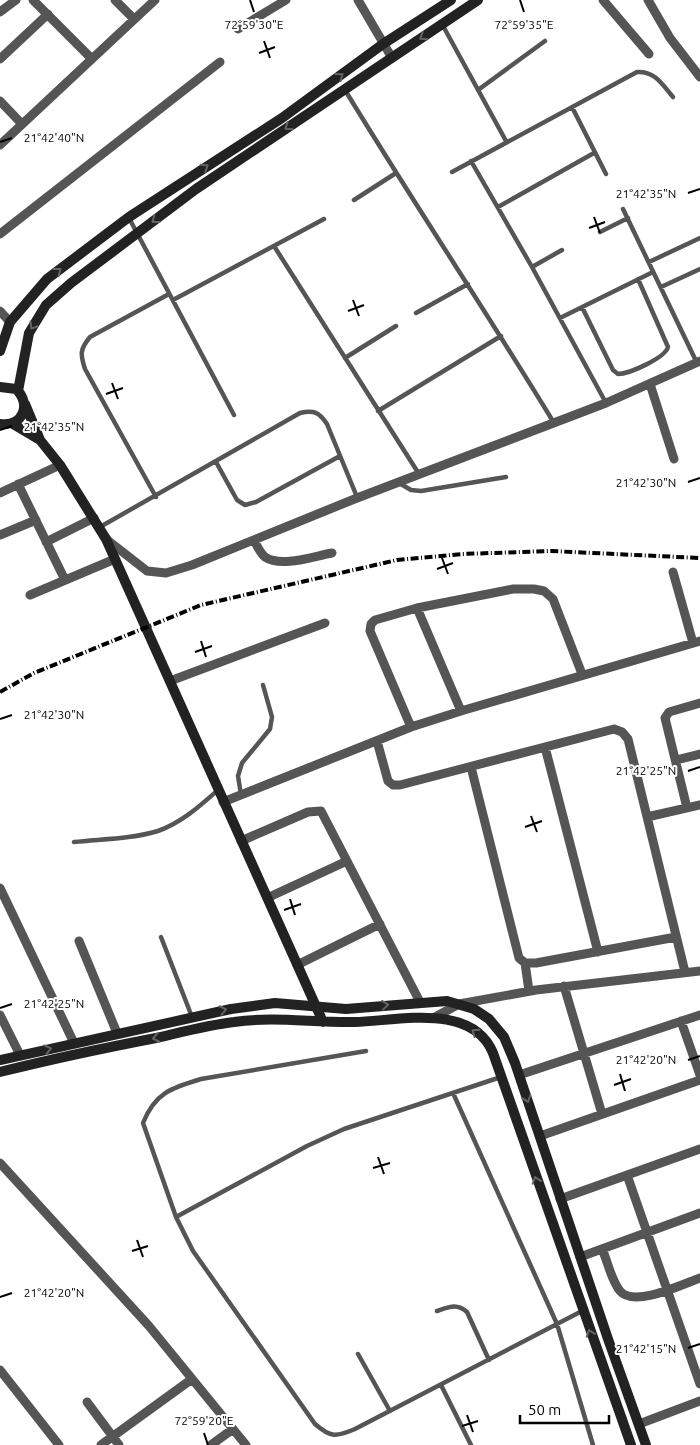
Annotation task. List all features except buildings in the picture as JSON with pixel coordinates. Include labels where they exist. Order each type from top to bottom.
[{"type":"main road","points":[[0,351],[10,322],[47,279],[129,217],[282,118],[384,44],[451,0]]},
{"type":"main road","points":[[18,391],[29,333],[46,305],[196,189],[478,0]]},
{"type":"main road","points":[[0,387],[10,387],[18,391],[40,440],[60,465],[100,527],[323,1022]]},
{"type":"main road","points":[[5,426],[22,416],[25,404]]},
{"type":"main road","points":[[5,426],[40,440]]},
{"type":"main road","points":[[0,1060],[192,1017],[275,1003],[346,1009],[420,1002],[447,1002],[459,1004],[480,1012],[496,1027],[508,1045],[646,1445]]},
{"type":"main road","points":[[0,1072],[233,1022],[273,1018],[323,1022],[435,1017],[459,1023],[483,1038],[491,1047],[630,1445]]},
{"type":"street","points":[[0,12],[16,0]]},
{"type":"street","points":[[33,0],[92,59]]},
{"type":"street","points":[[115,0],[134,20]]},
{"type":"street","points":[[0,145],[155,0]]},
{"type":"street","points":[[238,29],[286,0]]},
{"type":"street","points":[[358,0],[392,58]]},
{"type":"street","points":[[603,0],[649,54]]},
{"type":"street","points":[[648,0],[670,38],[700,78]]},
{"type":"street","points":[[0,59],[48,14]]},
{"type":"street","points":[[0,234],[220,62]]},
{"type":"street","points":[[0,101],[22,124]]},
{"type":"street","points":[[0,311],[10,322]]},
{"type":"street","points":[[106,539],[147,571],[166,573],[606,403],[699,362]]},
{"type":"street","points":[[650,384],[674,459]]},
{"type":"street","points":[[0,493],[60,465]]},
{"type":"street","points":[[18,484],[65,580]]},
{"type":"street","points":[[46,542],[94,518]]},
{"type":"street","points":[[0,535],[36,520]]},
{"type":"street","points":[[254,540],[264,556],[273,560],[286,561],[332,553]]},
{"type":"street","points":[[30,595],[115,559]]},
{"type":"street","points":[[223,802],[377,741],[461,711],[582,674],[697,642],[673,572]]},
{"type":"street","points":[[412,728],[370,631],[370,624],[375,620],[417,608],[513,588],[544,591],[553,599],[560,614],[582,674]]},
{"type":"street","points":[[417,608],[461,711]]},
{"type":"street","points":[[170,681],[325,622]]},
{"type":"street","points":[[687,808],[666,714],[700,703]]},
{"type":"street","points":[[377,741],[388,781],[393,785],[409,783],[614,728],[622,732],[628,739],[685,972]]},
{"type":"street","points":[[545,747],[598,952]]},
{"type":"street","points":[[676,760],[700,754]]},
{"type":"street","points":[[471,767],[519,958],[525,963],[536,963],[676,937]]},
{"type":"street","points":[[647,817],[700,805]]},
{"type":"street","points":[[241,841],[308,812],[321,811],[420,1002]]},
{"type":"street","points":[[267,898],[347,861]]},
{"type":"street","points":[[0,888],[74,1043]]},
{"type":"street","points":[[297,965],[380,924]]},
{"type":"street","points":[[80,941],[118,1033]]},
{"type":"street","points":[[525,963],[530,991]]},
{"type":"street","points":[[435,1017],[459,1004],[530,991],[700,971]]},
{"type":"street","points":[[564,986],[602,1114]]},
{"type":"street","points":[[519,1075],[700,1014]]},
{"type":"street","points":[[0,1015],[20,1055]]},
{"type":"street","points":[[681,1021],[700,1075]]},
{"type":"street","points":[[540,1136],[700,1080]]},
{"type":"street","points":[[560,1199],[700,1149]]},
{"type":"street","points":[[0,1163],[149,1326],[246,1445]]},
{"type":"street","points":[[628,1175],[646,1233],[700,1384]]},
{"type":"street","points":[[580,1257],[700,1213]]},
{"type":"street","points":[[602,1249],[620,1291],[626,1297],[643,1298],[700,1278]]},
{"type":"street","points":[[0,1370],[59,1445]]},
{"type":"street","points":[[101,1445],[192,1379]]},
{"type":"street","points":[[639,1424],[700,1401]]},
{"type":"street","points":[[87,1402],[119,1445]]},
{"type":"street","points":[[211,1445],[233,1429]]},
{"type":"lane","points":[[442,24],[506,141]]},
{"type":"lane","points":[[478,90],[545,41]]},
{"type":"lane","points":[[452,172],[636,72],[647,72],[656,76],[673,97]]},
{"type":"lane","points":[[345,89],[554,423]]},
{"type":"lane","points":[[572,107],[606,174]]},
{"type":"lane","points":[[498,207],[594,153]]},
{"type":"lane","points":[[471,161],[532,267],[606,403]]},
{"type":"lane","points":[[354,200],[396,173]]},
{"type":"lane","points":[[623,209],[699,362]]},
{"type":"lane","points":[[129,217],[234,415]]},
{"type":"lane","points":[[600,232],[628,218]]},
{"type":"lane","points":[[173,300],[324,220]]},
{"type":"lane","points":[[649,262],[700,238]]},
{"type":"lane","points":[[274,246],[419,474]]},
{"type":"lane","points":[[532,267],[562,250]]},
{"type":"lane","points":[[661,287],[700,269]]},
{"type":"lane","points":[[560,318],[653,272]]},
{"type":"lane","points":[[582,307],[613,370],[618,374],[629,372],[662,356],[668,347],[638,280]]},
{"type":"lane","points":[[416,313],[468,284]]},
{"type":"lane","points":[[156,497],[85,369],[80,356],[81,348],[90,337],[169,294]]},
{"type":"lane","points":[[345,358],[396,326]]},
{"type":"lane","points":[[378,411],[501,336]]},
{"type":"lane","points":[[100,527],[156,497],[300,413],[312,410],[320,413],[327,424],[357,498]]},
{"type":"lane","points":[[216,462],[237,500],[245,505],[256,502],[340,456]]},
{"type":"lane","points":[[398,482],[411,490],[421,490],[506,477]]},
{"type":"lane","points":[[241,795],[238,776],[242,763],[270,728],[272,717],[263,685]]},
{"type":"lane","points":[[74,842],[158,831],[176,823],[218,790]]},
{"type":"lane","points":[[160,937],[192,1017]]},
{"type":"lane","points":[[366,1051],[201,1080],[179,1086],[159,1095],[149,1107],[143,1123],[176,1217],[193,1252],[315,1424],[325,1432],[338,1436],[441,1385],[582,1311]]},
{"type":"lane","points":[[176,1217],[314,1142],[344,1129],[501,1077]]},
{"type":"lane","points":[[453,1093],[557,1324],[593,1445]]},
{"type":"lane","points":[[437,1311],[453,1306],[461,1307],[467,1312],[489,1360]]},
{"type":"lane","points":[[358,1354],[390,1411]]},
{"type":"lane","points":[[441,1385],[471,1445]]},
{"type":"railway","points":[[0,692],[34,673],[201,605],[397,560],[462,554],[551,551],[700,558]]}]
